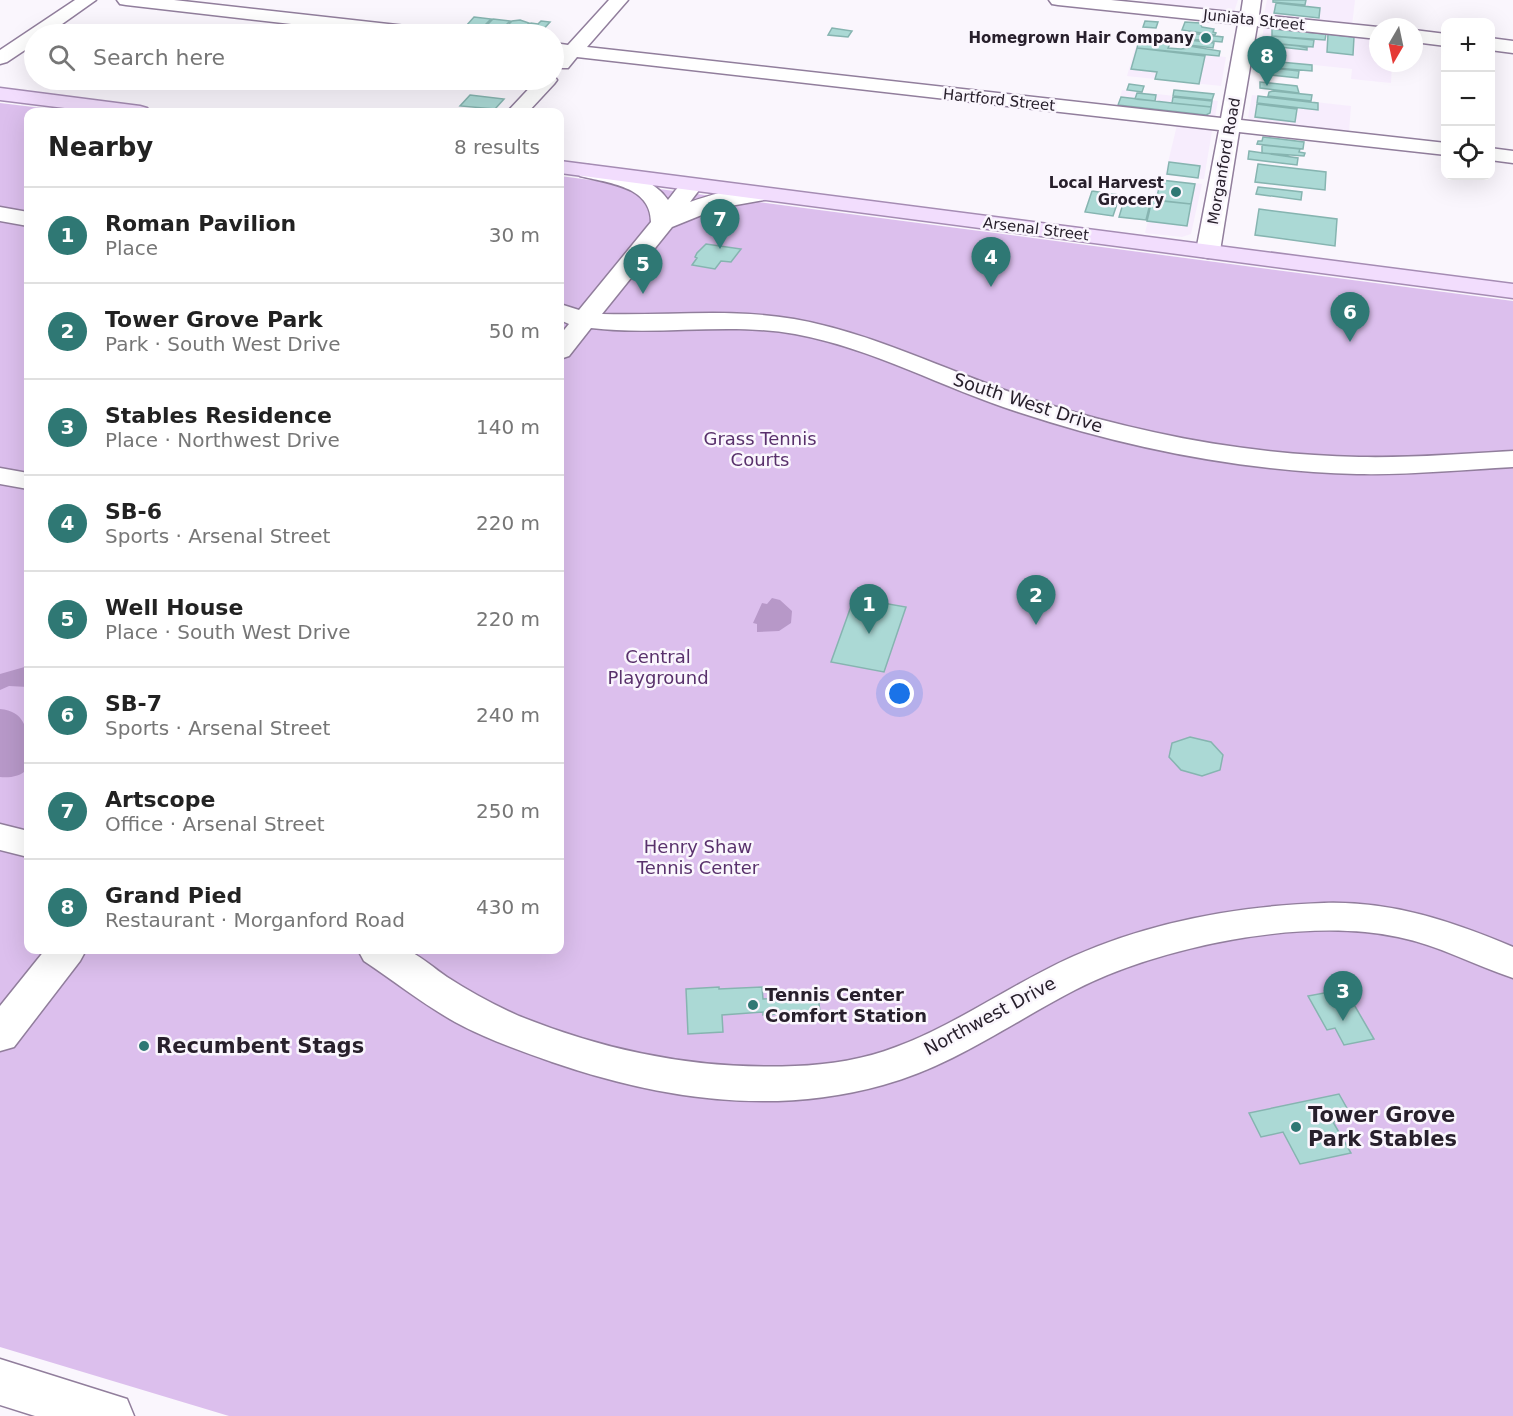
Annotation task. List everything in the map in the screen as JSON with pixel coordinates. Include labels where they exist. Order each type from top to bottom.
[{"type":"main road","points":[[0,94],[109,108]]},
{"type":"main road","name":"Arsenal Street","points":[[564,168],[1513,291]]},
{"type":"street","points":[[51,24],[87,0]]},
{"type":"street","points":[[126,0],[336,24]]},
{"type":"street","points":[[564,48],[620,0]]},
{"type":"street","name":"Juniata Street","points":[[1058,0],[1250,10],[1369,31]]},
{"type":"street","name":"Morganford Road","points":[[1208,251],[1250,10]]},
{"type":"street","points":[[1423,37],[1441,39]]},
{"type":"street","points":[[0,58],[24,42]]},
{"type":"street","points":[[1495,45],[1513,47]]},
{"type":"street","name":"Hartford Street","points":[[564,50],[1441,148]]},
{"type":"street","points":[[521,108],[538,90]]},
{"type":"street","points":[[1495,155],[1513,157]]},
{"type":"street","points":[[588,171],[634,184],[654,194],[664,212],[662,225]]},
{"type":"street","points":[[564,346],[662,225],[692,184]]},
{"type":"street","points":[[662,225],[679,214],[706,204],[761,194]]},
{"type":"street","points":[[0,214],[24,218]]},
{"type":"street","name":"South West Drive","points":[[564,312],[584,320],[621,322],[739,320],[798,328],[868,348],[1027,407],[1071,420],[1141,437],[1246,456],[1341,465],[1513,459]]},
{"type":"street","points":[[0,476],[24,480]]},
{"type":"street","points":[[0,837],[24,843]]},
{"type":"street","name":"Northwest Drive","points":[[383,954],[470,1011],[569,1052],[669,1078],[718,1085],[762,1086],[805,1084],[887,1067],[953,1039],[1088,965],[1137,946],[1200,930],[1304,918],[1353,916],[1381,919],[1433,931],[1513,963]]},
{"type":"street","points":[[0,1035],[66,954]]},
{"type":"street","points":[[0,1382],[110,1416]]},
{"type":"shaded area","points":[[1147,0],[1238,0],[1234,12],[1146,4]]},
{"type":"shaded area","points":[[1267,0],[1355,0],[1352,26],[1266,17],[1264,14]]},
{"type":"shaded area","points":[[1264,27],[1369,34],[1369,72],[1392,72],[1391,83],[1351,79],[1352,69],[1258,59]]},
{"type":"shaded area","points":[[1135,48],[1226,57],[1221,86],[1127,76]]},
{"type":"shaded area","points":[[1122,90],[1218,101],[1215,117],[1117,109]]},
{"type":"shaded area","points":[[1252,95],[1351,106],[1349,132],[1253,121],[1248,117]]},
{"type":"shaded area","points":[[1177,125],[1206,128],[1212,131],[1204,179],[1165,175]]},
{"type":"shaded area","points":[[1158,179],[1202,184],[1191,234],[1182,237],[1145,233]]},
{"type":"shaded area","points":[[772,598],[780,600],[792,611],[791,623],[779,631],[757,632],[757,624],[753,623],[762,603],[767,604]]},
{"type":"shaded area","points":[[24,667],[24,687],[9,686],[0,690],[0,674]]},
{"type":"shaded area","points":[[0,709],[14,713],[23,722],[24,772],[14,776],[0,777]]},
{"type":"green space","points":[[0,103],[42,108],[24,108],[24,954],[564,954],[564,177],[1513,301],[1513,1416],[229,1416],[0,1347]]},
{"type":"building","points":[[1273,0],[1306,0],[1305,5],[1273,2]]},
{"type":"building","points":[[1276,3],[1320,8],[1319,18],[1274,13]]},
{"type":"building","points":[[474,17],[491,19],[486,24],[468,24]]},
{"type":"building","points":[[493,19],[510,21],[507,24],[488,24]]},
{"type":"building","points":[[520,20],[529,23],[509,24]]},
{"type":"building","points":[[541,21],[550,22],[548,24],[538,24]]},
{"type":"building","points":[[1145,21],[1158,22],[1156,28],[1143,27]]},
{"type":"building","points":[[1185,22],[1200,23],[1202,27],[1214,29],[1213,32],[1216,33],[1215,35],[1182,30]]},
{"type":"building","points":[[832,28],[852,31],[848,37],[828,35]]},
{"type":"building","points":[[1272,29],[1326,34],[1325,40],[1272,36]]},
{"type":"building","name":"Homegrown Hair Company","points":[[1190,33],[1223,37],[1222,42],[1189,39]]},
{"type":"building","points":[[1328,34],[1354,37],[1353,55],[1327,52]]},
{"type":"building","points":[[1272,36],[1314,40],[1313,47],[1270,43]]},
{"type":"building","points":[[1173,38],[1214,43],[1213,48],[1173,42]]},
{"type":"building","points":[[1139,40],[1170,44],[1168,48],[1181,49],[1189,46],[1220,51],[1219,56],[1137,48]]},
{"type":"building","points":[[1270,43],[1299,46],[1307,50],[1270,46]]},
{"type":"building","points":[[1137,48],[1205,56],[1199,84],[1155,79],[1157,72],[1131,69]]},
{"type":"building","points":[[1280,62],[1312,65],[1312,71],[1276,68]]},
{"type":"building","points":[[1272,68],[1299,71],[1298,78],[1271,75]]},
{"type":"building","points":[[1260,82],[1297,86],[1299,93],[1260,88]]},
{"type":"building","points":[[1129,84],[1144,86],[1142,92],[1127,90]]},
{"type":"building","points":[[1174,90],[1214,94],[1212,100],[1173,96]]},
{"type":"building","points":[[1269,92],[1312,95],[1311,101],[1268,96]]},
{"type":"building","points":[[1137,93],[1156,95],[1155,101],[1135,99]]},
{"type":"building","points":[[470,95],[504,99],[496,108],[460,106]]},
{"type":"building","points":[[1258,96],[1318,103],[1318,110],[1257,103]]},
{"type":"building","points":[[1121,97],[1211,107],[1210,113],[1206,115],[1118,105]]},
{"type":"building","points":[[1173,97],[1212,101],[1211,107],[1172,103]]},
{"type":"building","points":[[1257,104],[1297,109],[1295,122],[1255,117]]},
{"type":"building","points":[[1263,137],[1304,142],[1303,149],[1257,144],[1258,141],[1262,141]]},
{"type":"building","points":[[1262,145],[1300,149],[1299,152],[1305,153],[1304,156],[1262,153]]},
{"type":"building","points":[[1249,151],[1298,158],[1297,165],[1248,159]]},
{"type":"building","points":[[1169,162],[1200,166],[1198,178],[1167,174]]},
{"type":"building","points":[[1258,164],[1326,172],[1325,190],[1255,182]]},
{"type":"building","name":"Local Harvest Grocery","points":[[1161,180],[1195,184],[1191,204],[1156,200]]},
{"type":"building","points":[[1258,187],[1302,192],[1301,200],[1256,194]]},
{"type":"building","points":[[1092,191],[1120,195],[1113,216],[1085,212]]},
{"type":"building","points":[[1125,197],[1151,200],[1146,220],[1119,217]]},
{"type":"building","points":[[1152,200],[1191,204],[1187,226],[1147,221]]},
{"type":"building","points":[[1259,209],[1337,219],[1335,246],[1255,235]]},
{"type":"building","points":[[706,244],[741,249],[731,262],[721,261],[715,269],[692,265],[697,258],[695,257],[697,253]]},
{"type":"building","points":[[854,598],[906,607],[884,672],[831,662]]},
{"type":"building","points":[[1190,737],[1211,742],[1223,755],[1220,770],[1202,776],[1181,770],[1169,757],[1172,743]]},
{"type":"building","name":"Tennis Center Comfort Station","points":[[719,987],[719,989],[762,987],[763,999],[818,996],[820,1012],[722,1015],[723,1032],[688,1034],[686,989]]},
{"type":"building","points":[[1345,989],[1374,1039],[1344,1045],[1335,1028],[1327,1030],[1308,996]]},
{"type":"building","name":"Tower Grove Park Stables","points":[[1339,1094],[1353,1119],[1333,1122],[1351,1153],[1300,1164],[1283,1132],[1261,1137],[1249,1113]]},
{"type":"place","name":"Homegrown Hair Company","points":[[1206,38]]},
{"type":"place","name":"Grand Pied","points":[[1267,86]]},
{"type":"place","name":"Local Harvest Grocery","points":[[1176,192]]},
{"type":"place","name":"Artscope","points":[[720,249]]},
{"type":"place","name":"SB-6","points":[[991,287]]},
{"type":"place","name":"Well House","points":[[643,294]]},
{"type":"place","name":"SB-7","points":[[1350,342]]},
{"type":"place","name":"Tower Grove Park","points":[[1036,625]]},
{"type":"place","name":"Roman Pavilion","points":[[869,634]]},
{"type":"place","name":"Tennis Center Comfort Station","points":[[753,1005]]},
{"type":"place","name":"Stables Residence","points":[[1343,1021]]},
{"type":"place","name":"Recumbent Stags","points":[[144,1046]]},
{"type":"place","name":"Tower Grove Park Stables","points":[[1296,1127]]},
{"type":"park label","name":"Grass Tennis Courts","points":[[760,449]]},
{"type":"park label","name":"Central Playground","points":[[658,667]]},
{"type":"park label","name":"Henry Shaw Tennis Center","points":[[698,857]]}]
